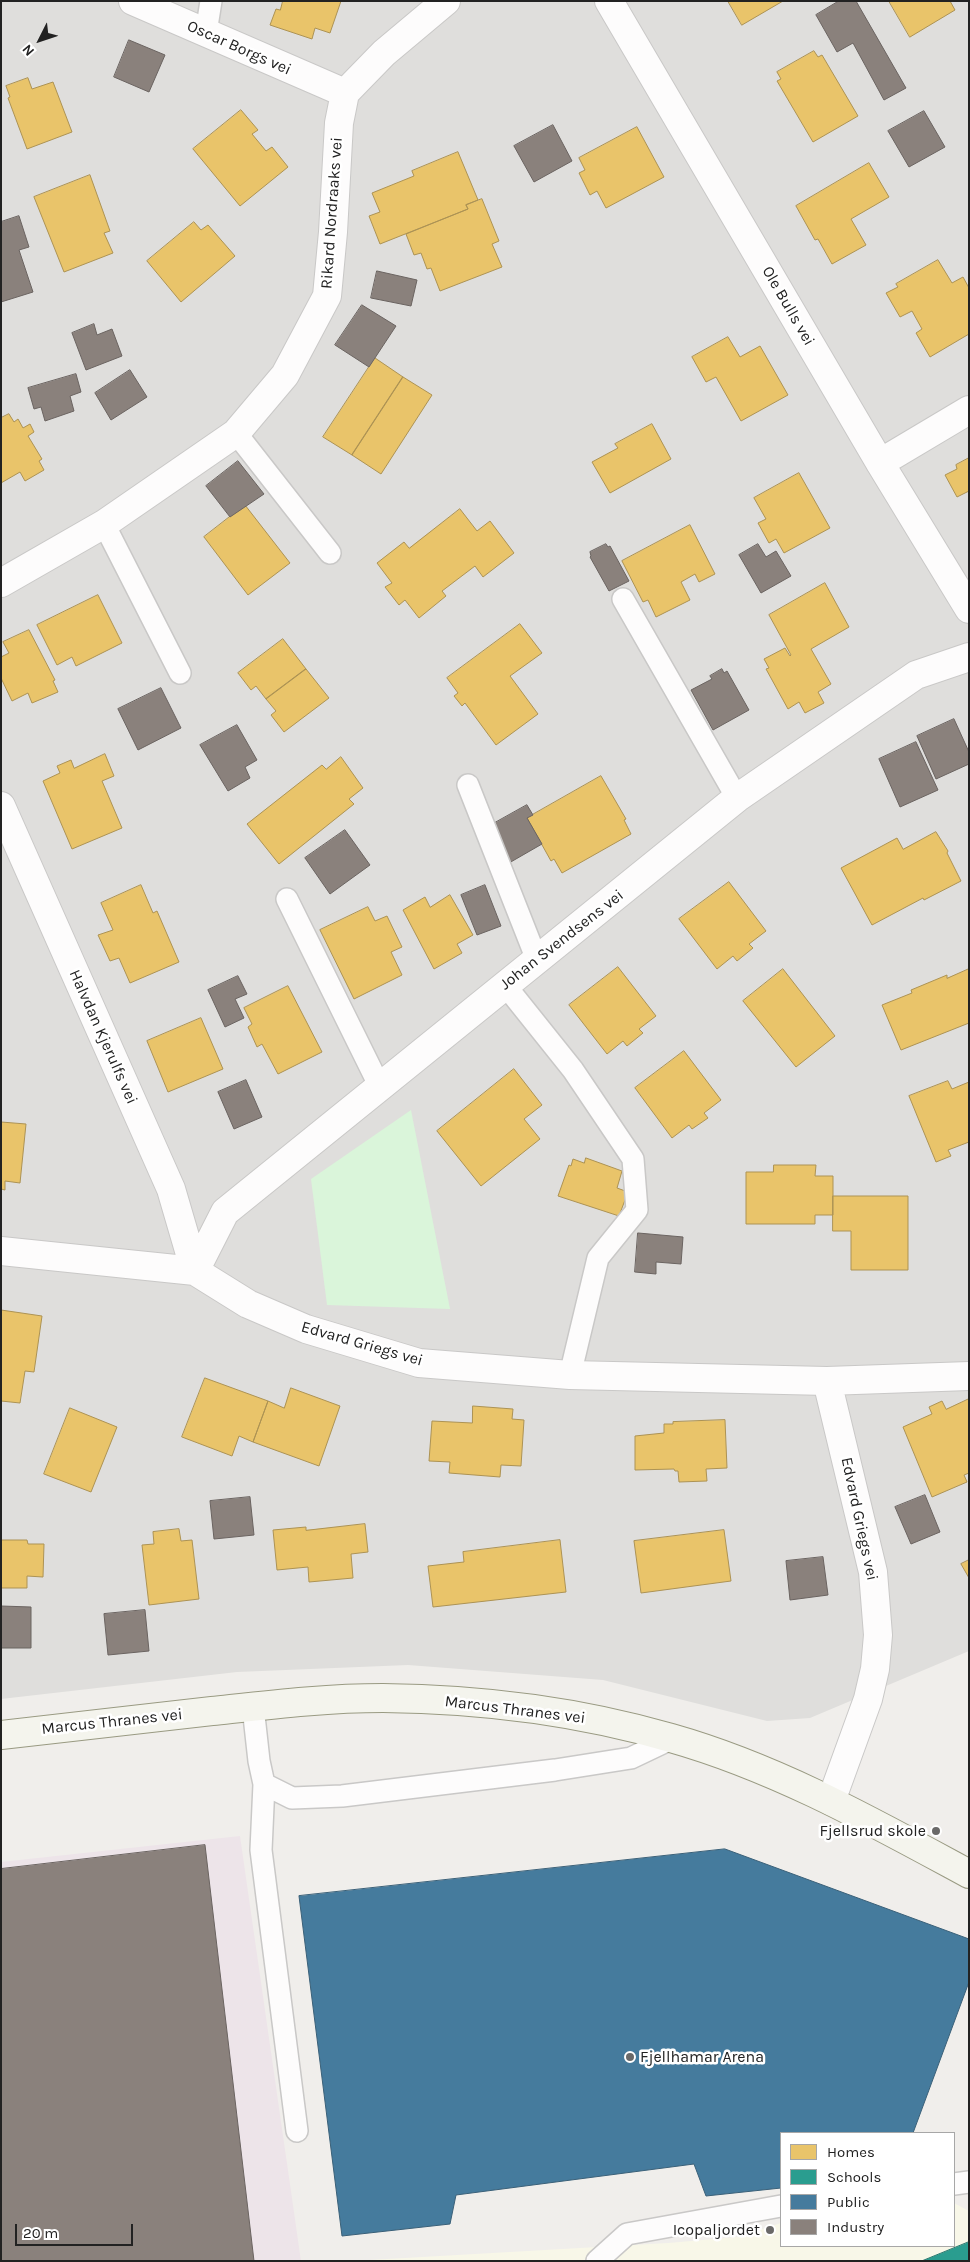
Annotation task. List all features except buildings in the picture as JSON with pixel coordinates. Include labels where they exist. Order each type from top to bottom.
[{"type":"main road","name":"Marcus Thranes vei","points":[[1,1735],[314,1701],[371,1699],[455,1700],[504,1705],[613,1723],[673,1738],[779,1778],[831,1801],[969,1874]]},
{"type":"street","name":"Oscar Borgs vei","points":[[133,1],[345,94]]},
{"type":"street","points":[[345,94],[384,53],[446,1]]},
{"type":"street","name":"Ole Bulls vei","points":[[609,1],[880,463],[969,608]]},
{"type":"street","name":"Rikard Nordraaks vei","points":[[1,583],[104,524],[236,433],[285,375],[326,296],[334,232],[339,123],[345,94]]},
{"type":"street","points":[[880,463],[969,410]]},
{"type":"street","name":"Johan Svendsens vei","points":[[195,1271],[225,1212],[737,798],[916,675],[969,657]]},
{"type":"street","name":"Halvdan Kjerulfs vei","points":[[1,806],[171,1189],[195,1271]]},
{"type":"street","name":"Edvard Griegs vei","points":[[1,1251],[195,1271],[248,1304],[306,1329],[419,1363],[570,1374],[828,1381],[969,1376]]},
{"type":"street","name":"Edvard Griegs vei","points":[[828,1381],[873,1572],[878,1635],[875,1669],[868,1699],[831,1801]]},
{"type":"lane","points":[[206,33],[211,1]]},
{"type":"lane","points":[[236,433],[330,553]]},
{"type":"lane","points":[[104,524],[180,673]]},
{"type":"lane","points":[[623,599],[737,798]]},
{"type":"lane","points":[[468,785],[538,960]]},
{"type":"lane","points":[[287,899],[380,1087]]},
{"type":"lane","points":[[505,985],[573,1070],[633,1159],[637,1210],[598,1258],[570,1374]]},
{"type":"lane","points":[[253,1707],[259,1761],[264,1784],[260,1850],[297,2131]]},
{"type":"lane","points":[[264,1784],[292,1798],[342,1796],[555,1770],[631,1758],[673,1738]]},
{"type":"lane","points":[[955,2184],[969,2182]]},
{"type":"lane","points":[[597,2261],[627,2234],[755,2209],[780,2206]]},
{"type":"shaded area","points":[[1,1],[969,1],[969,1651],[810,1718],[767,1721],[603,1680],[408,1665],[237,1672],[1,1699]]},
{"type":"shaded area","points":[[240,1836],[301,2261],[1,2261],[1,1862]]},
{"type":"shaded area","name":"Icopaljordet","points":[[955,2204],[969,2211],[969,2261],[352,2261],[668,2243],[738,2237],[780,2223],[780,2247],[955,2247]]},
{"type":"green space","points":[[411,1110],[450,1309],[327,1305],[311,1179]]},
{"type":"place","name":"Fjellsrud skole","points":[[936,1831]]},
{"type":"place","name":"Fjellhamar Arena","points":[[630,2057]]},
{"type":"place","name":"Icopaljordet","points":[[770,2230]]}]
